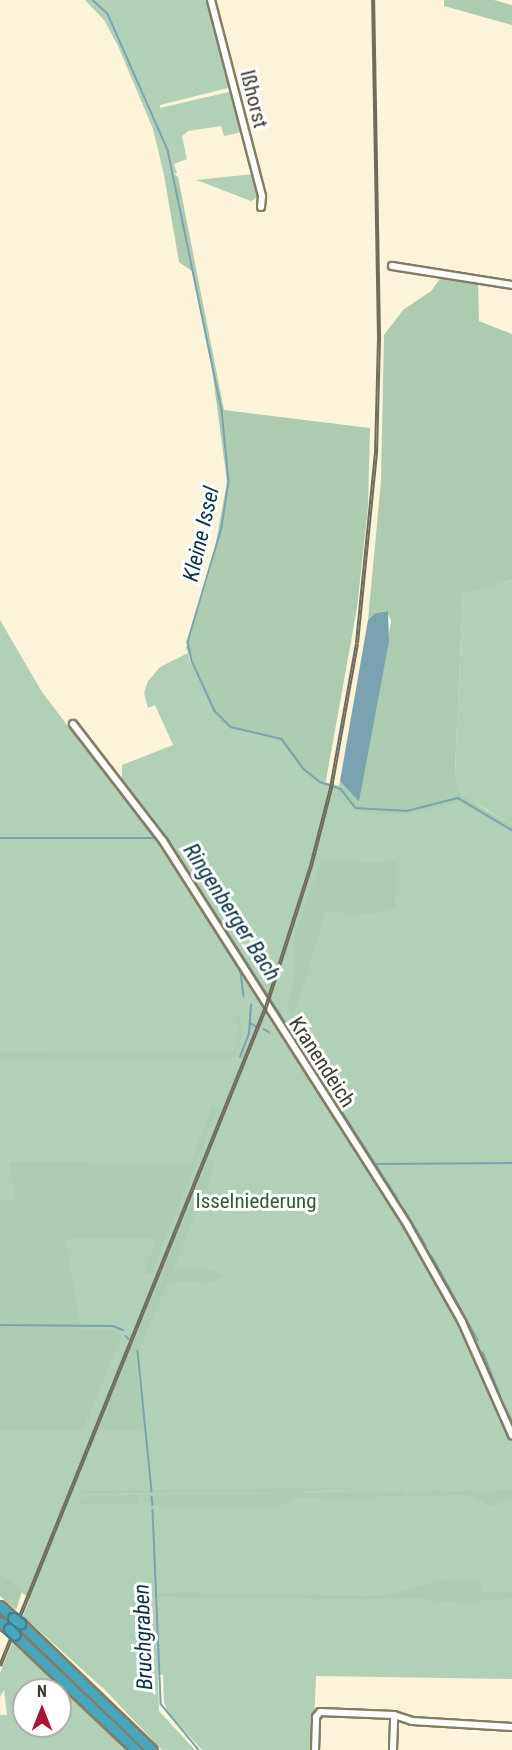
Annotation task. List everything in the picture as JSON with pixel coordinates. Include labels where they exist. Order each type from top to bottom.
[{"type":"highway","points":[[0,1606],[152,1750]]},
{"type":"highway","points":[[0,1622],[136,1750]]},
{"type":"street","name":"Ißhorst","points":[[212,0],[262,196],[261,207]]},
{"type":"street","points":[[392,266],[512,285]]},
{"type":"street","name":"Kranendeich","points":[[74,724],[163,841],[408,1226],[462,1322],[512,1435]]},
{"type":"street","points":[[315,1750],[316,1717],[320,1712],[394,1715],[412,1721],[512,1727]]},
{"type":"street","points":[[393,1750],[394,1715]]},
{"type":"green space","points":[[85,0],[209,0],[232,87],[160,105],[160,108],[233,91],[242,132],[224,136],[221,126],[188,131],[182,136],[187,159],[174,164],[177,173],[164,175],[153,129],[118,46],[104,20]]},
{"type":"green space","points":[[444,0],[494,0],[512,5],[512,25],[444,6]]},
{"type":"green space","points":[[173,173],[178,177],[224,410],[370,428],[368,507],[357,608],[325,786],[302,771],[281,741],[222,724],[213,712],[186,648],[212,564],[227,482],[212,369],[192,271],[179,262],[164,175]]},
{"type":"green space","points":[[254,174],[260,196],[251,201],[196,180]]},
{"type":"green space","points":[[440,279],[478,284],[479,321],[512,334],[512,580],[463,593],[455,771],[462,796],[512,825],[512,833],[460,802],[406,814],[365,813],[336,797],[340,781],[359,802],[391,621],[387,611],[375,613],[368,620],[381,481],[384,335],[403,310],[431,291]]},
{"type":"green space","name":"Isselniederung","points":[[512,580],[512,825],[471,800],[512,827],[512,1679],[316,1676],[313,1750],[202,1750],[168,1713],[164,1702],[163,1675],[158,1674],[159,1711],[195,1750],[162,1750],[106,1691],[23,1616],[30,1599],[0,1575],[0,620],[42,692],[125,801],[135,797],[122,782],[122,765],[173,745],[155,705],[148,708],[144,693],[148,681],[160,667],[188,653],[190,662],[281,738],[320,781],[341,786],[357,804],[462,796],[455,771],[463,592]]},
{"type":"green space","points":[[321,860],[396,862],[395,909],[365,915],[326,911],[296,1010],[291,1014],[287,1009],[295,971],[294,939]]},
{"type":"green space","points":[[240,1015],[242,1036],[233,1058],[0,1057],[0,1052],[233,1053],[240,1036],[236,1017]]},
{"type":"green space","points":[[212,1107],[217,1111],[151,1275],[144,1272],[157,1239],[65,1239],[81,1329],[113,1330],[122,1335],[83,1430],[0,1431],[0,1201],[15,1200],[10,1162],[190,1163]]},
{"type":"green space","points":[[209,1159],[215,1164],[204,1194],[279,1196],[280,1201],[200,1202],[173,1270],[213,1270],[225,1276],[212,1282],[167,1283],[135,1361],[146,1431],[98,1431]]},
{"type":"green space","points":[[377,1487],[290,1492],[83,1493],[84,1491]]},
{"type":"green space","points":[[512,1490],[512,1496],[493,1507],[469,1495],[407,1496],[408,1492]]},
{"type":"green space","points":[[404,1492],[404,1496],[293,1499],[283,1505],[150,1506],[150,1503],[141,1503],[144,1495]]},
{"type":"green space","points":[[140,1495],[138,1503],[78,1504],[82,1497]]},
{"type":"green space","points":[[0,1574],[22,1591],[16,1610],[0,1596]]},
{"type":"green space","points":[[443,1580],[480,1581],[481,1593],[512,1592],[512,1598],[446,1603],[426,1599],[159,1597],[159,1593],[382,1596]]},
{"type":"green space","points":[[12,1643],[53,1678],[12,1678],[12,1738],[72,1738],[72,1696],[125,1750],[0,1750],[0,1715],[7,1715],[4,1690],[0,1697],[0,1673]]},
{"type":"water","points":[[388,611],[389,641],[359,802],[340,781],[368,620],[375,613]]},
{"type":"waterway","name":"Kleine Issel","points":[[93,0],[108,14],[168,150],[222,410],[229,482],[222,528],[188,642],[192,661],[215,711],[231,727],[282,739],[304,769],[320,782],[341,789],[356,808],[407,811],[458,798],[512,830]]},
{"type":"waterway","name":"Ringenberger Bach","points":[[0,838],[158,838]]},
{"type":"waterway","name":"Ringenberger Bach","points":[[163,838],[169,841],[304,1051]]},
{"type":"waterway","points":[[162,846],[241,972],[244,996]]},
{"type":"waterway","points":[[240,1057],[249,1034],[251,1005]]},
{"type":"waterway","points":[[250,1023],[257,1027]]},
{"type":"waterway","points":[[264,1029],[269,1032]]},
{"type":"waterway","name":"Ringenberger Bach","points":[[311,1063],[398,1199]]},
{"type":"waterway","points":[[376,1164],[512,1163]]},
{"type":"waterway","points":[[404,1209],[426,1245]]},
{"type":"waterway","points":[[432,1256],[478,1340]]},
{"type":"waterway","points":[[0,1325],[113,1326],[123,1330]]},
{"type":"waterway","points":[[126,1336],[129,1339]]},
{"type":"waterway","name":"Bruchgraben","points":[[138,1351],[152,1491]]},
{"type":"waterway","points":[[483,1352],[501,1397]]},
{"type":"waterway","name":"Ringenberger Bach","points":[[507,1411],[512,1420]]},
{"type":"waterway","name":"Bruchgraben","points":[[152,1497],[153,1505]]},
{"type":"waterway","name":"Bruchgraben","points":[[153,1510],[161,1704],[199,1750]]},
{"type":"railway","points":[[0,1666],[266,1007],[311,866],[331,788],[357,643],[376,454],[379,337],[373,0]]}]
